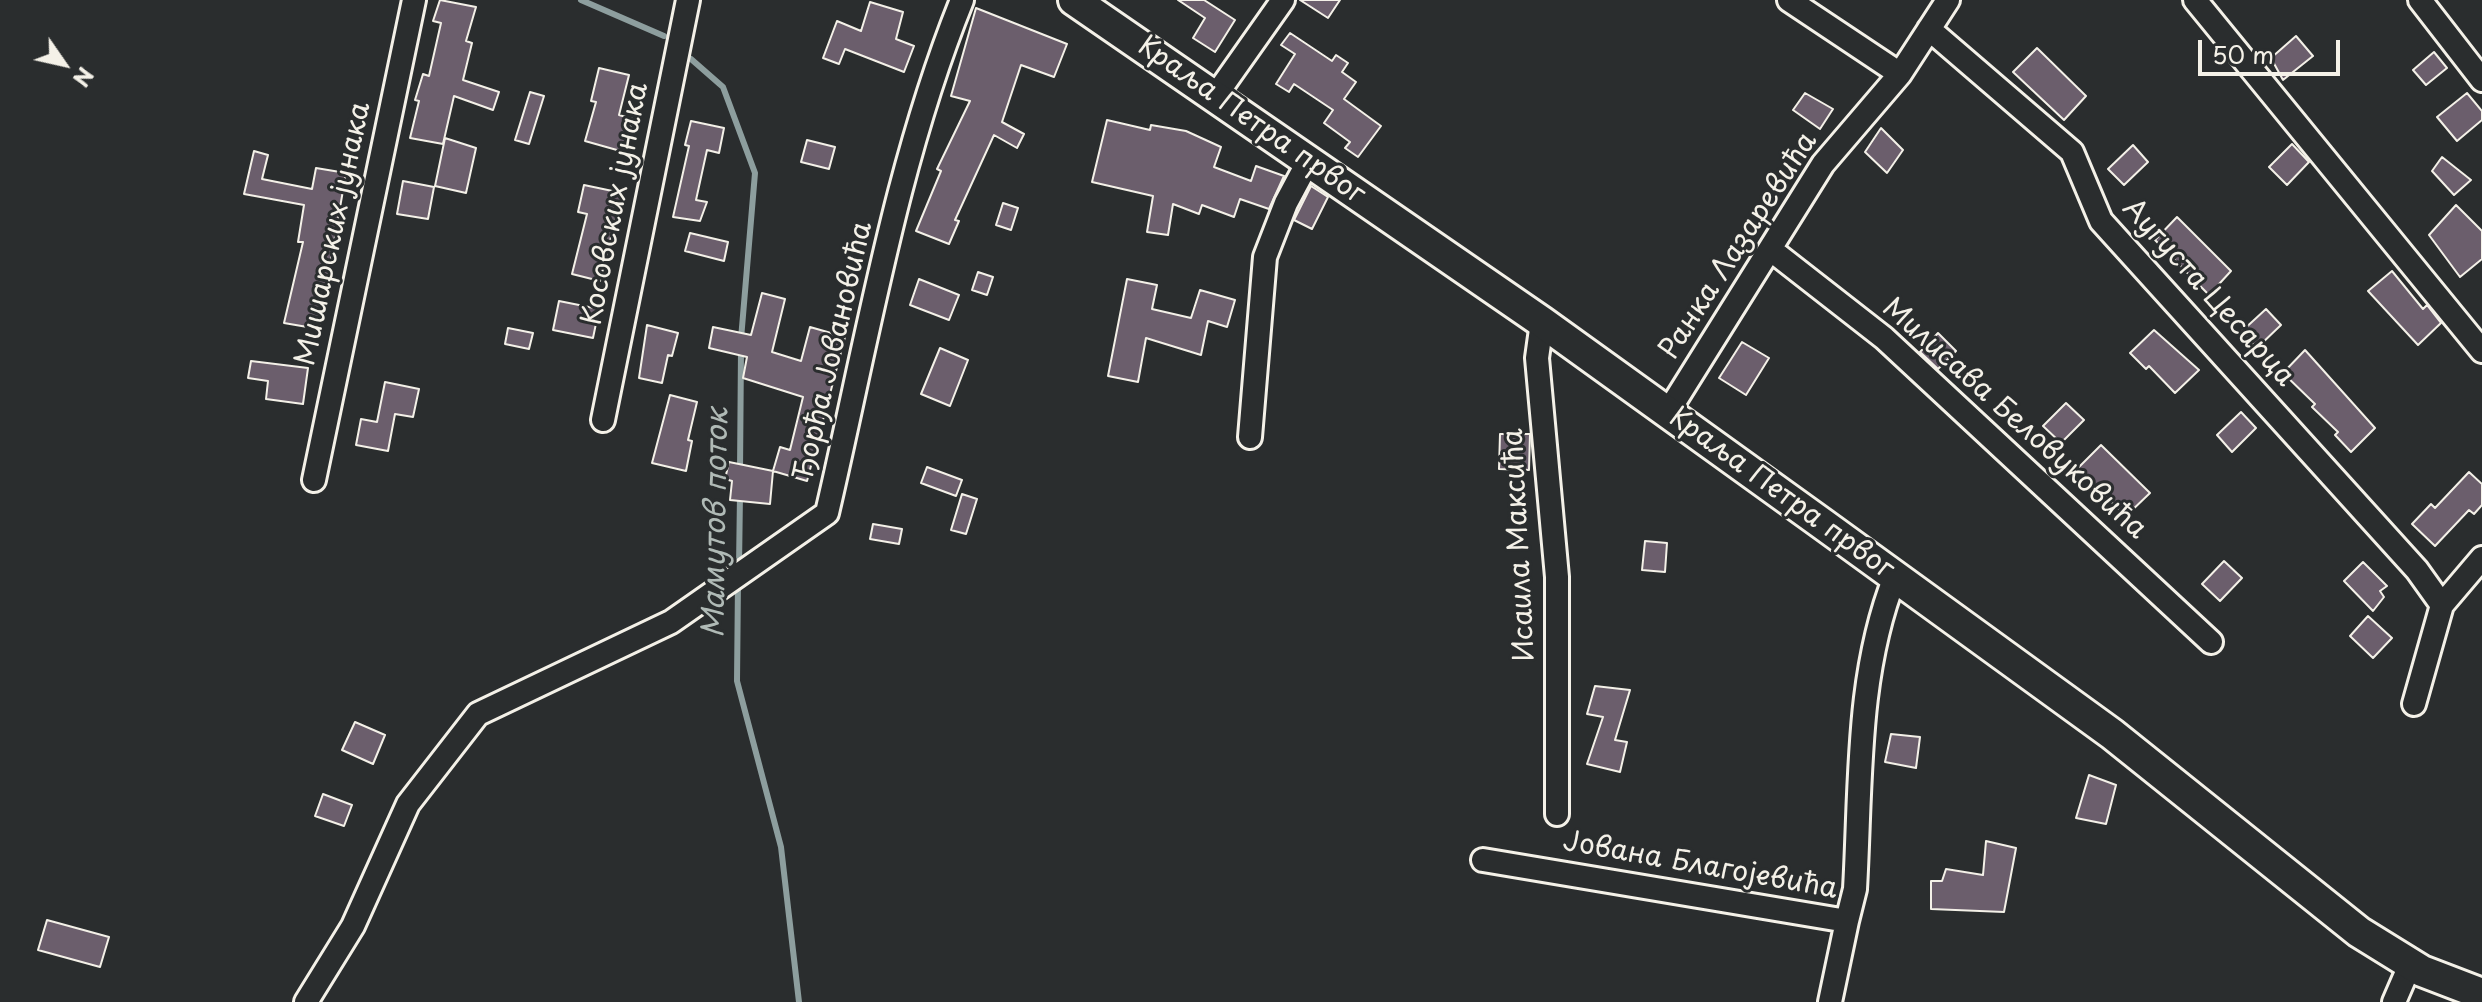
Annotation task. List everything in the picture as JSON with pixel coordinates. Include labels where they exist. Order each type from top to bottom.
[{"type":"street","name":"Мишарских јунака","points":[[314,480],[414,0]]},
{"type":"street","name":"Косовских јунака","points":[[603,420],[688,0]]},
{"type":"street","name":"Ђорђа Јовановића","points":[[306,1002],[353,926],[408,804],[478,714],[671,622],[827,513],[907,170],[930,88],[962,0]]},
{"type":"street","name":"Краља Петра првог","points":[[1074,0],[1216,95],[1668,412],[2112,734],[2333,912],[2410,965],[2482,994]]},
{"type":"street","points":[[1216,95],[1283,0]]},
{"type":"street","points":[[1789,0],[1900,74]]},
{"type":"street","name":"Ранка Лазаревића","points":[[1668,412],[1823,164],[1900,74],[1948,0]]},
{"type":"street","points":[[2195,0],[2482,351]]},
{"type":"street","points":[[2420,0],[2482,80]]},
{"type":"street","name":"Аугуста Цесарца","points":[[1929,29],[2072,152],[2101,221],[2417,570],[2442,605]]},
{"type":"street","points":[[1250,437],[1265,257],[1286,203],[1309,160]]},
{"type":"street","name":"Милисава Беловуковића","points":[[1770,249],[1884,338],[2211,642]]},
{"type":"street","name":"Исаила Максића","points":[[1542,322],[1537,358],[1557,577],[1557,814]]},
{"type":"street","points":[[2414,704],[2442,605],[2482,558]]},
{"type":"street","name":"Јована Благојевића","points":[[1483,860],[1847,921],[1855,889],[1867,684],[1878,628],[1895,577]]},
{"type":"street","points":[[1830,1002],[1847,921]]},
{"type":"street","points":[[2394,1002],[2410,965]]},
{"type":"building","points":[[440,0],[476,7],[466,41],[472,43],[463,80],[499,92],[493,110],[454,96],[443,144],[410,138],[419,101],[415,100],[423,74],[429,76],[441,23],[433,21]]},
{"type":"building","points":[[1178,0],[1204,0],[1235,20],[1215,52],[1193,38],[1205,18]]},
{"type":"building","points":[[1300,0],[1340,0],[1328,18]]},
{"type":"building","points":[[870,2],[903,12],[896,39],[914,46],[904,72],[845,49],[839,64],[823,58],[837,21],[861,31]]},
{"type":"building","points":[[976,8],[1067,44],[1054,77],[1021,65],[1002,122],[1024,134],[1017,148],[994,135],[955,220],[959,221],[949,244],[916,231],[941,171],[937,169],[970,101],[951,96]]},
{"type":"building","points":[[1290,33],[1332,61],[1336,55],[1348,63],[1342,72],[1356,82],[1344,99],[1381,126],[1358,157],[1345,148],[1350,142],[1324,123],[1333,110],[1294,84],[1289,92],[1276,84],[1295,54],[1281,45]]},
{"type":"building","points":[[2296,36],[2313,56],[2283,80],[2271,58]]},
{"type":"building","points":[[2037,48],[2086,96],[2064,120],[2013,72]]},
{"type":"building","points":[[2434,52],[2447,68],[2426,85],[2413,70]]},
{"type":"building","points":[[599,68],[629,75],[619,115],[633,119],[624,152],[585,141],[596,102],[591,101]]},
{"type":"building","points":[[530,92],[544,96],[529,144],[515,140]]},
{"type":"building","points":[[1805,93],[1833,109],[1820,129],[1793,110]]},
{"type":"building","points":[[2467,93],[2482,111],[2482,120],[2457,141],[2437,117]]},
{"type":"building","points":[[1107,120],[1150,130],[1151,125],[1186,131],[1221,147],[1214,167],[1251,181],[1256,166],[1284,176],[1269,209],[1240,199],[1234,217],[1202,205],[1199,214],[1173,204],[1168,235],[1147,232],[1153,196],[1092,182]]},
{"type":"building","points":[[691,121],[724,128],[719,153],[707,150],[696,200],[707,202],[700,221],[673,217],[689,146],[685,145]]},
{"type":"building","points":[[1881,128],[1903,150],[1887,173],[1865,152]]},
{"type":"building","points":[[445,138],[476,148],[466,193],[435,186]]},
{"type":"building","points":[[807,140],[835,147],[829,169],[801,162]]},
{"type":"building","points":[[2292,144],[2309,162],[2287,185],[2269,167]]},
{"type":"building","points":[[2133,145],[2148,162],[2124,185],[2108,169]]},
{"type":"building","points":[[254,151],[268,155],[262,179],[312,189],[316,168],[346,173],[319,329],[284,323],[303,242],[298,242],[304,205],[244,194]]},
{"type":"building","points":[[2442,157],[2471,180],[2454,195],[2432,171]]},
{"type":"building","points":[[403,181],[434,187],[428,219],[397,214]]},
{"type":"building","points":[[584,185],[622,193],[600,281],[572,274],[587,214],[578,212]]},
{"type":"building","points":[[1311,186],[1328,197],[1312,229],[1294,220]]},
{"type":"building","points":[[1003,203],[1018,208],[1011,230],[996,225]]},
{"type":"building","points":[[2456,205],[2482,231],[2482,259],[2460,277],[2429,235]]},
{"type":"building","points":[[2177,217],[2231,271],[2209,295],[2155,240]]},
{"type":"building","points":[[690,233],[728,242],[724,261],[685,251]]},
{"type":"building","points":[[2392,271],[2423,309],[2427,305],[2441,323],[2418,345],[2368,291]]},
{"type":"building","points":[[978,272],[993,277],[987,295],[972,290]]},
{"type":"building","points":[[919,279],[959,295],[949,320],[910,305]]},
{"type":"building","points":[[1127,279],[1157,285],[1152,309],[1191,318],[1200,290],[1235,300],[1227,327],[1208,321],[1201,355],[1146,338],[1138,382],[1108,376]]},
{"type":"building","points":[[762,293],[785,299],[772,352],[801,361],[810,327],[845,337],[807,481],[773,471],[780,447],[790,450],[803,397],[743,378],[747,357],[709,348],[713,327],[751,335]]},
{"type":"building","points":[[559,301],[599,309],[593,338],[553,330]]},
{"type":"building","points":[[2266,309],[2281,325],[2257,348],[2241,332]]},
{"type":"building","points":[[647,325],[678,333],[672,356],[668,355],[662,383],[639,378]]},
{"type":"building","points":[[508,328],[533,333],[529,349],[505,344]]},
{"type":"building","points":[[2154,330],[2199,370],[2175,393],[2149,366],[2146,369],[2130,353]]},
{"type":"building","points":[[1938,333],[1956,351],[1938,369],[1920,352]]},
{"type":"building","points":[[1742,342],[1769,358],[1746,395],[1719,378]]},
{"type":"building","points":[[940,348],[968,360],[950,406],[921,394]]},
{"type":"building","points":[[2305,350],[2375,428],[2351,452],[2335,435],[2338,432],[2312,407],[2315,404],[2283,373]]},
{"type":"building","points":[[251,361],[308,368],[303,404],[266,399],[268,381],[248,378]]},
{"type":"building","points":[[385,382],[419,389],[413,417],[395,414],[388,451],[356,445],[361,419],[377,422]]},
{"type":"building","points":[[670,395],[697,402],[688,440],[692,441],[686,471],[652,463]]},
{"type":"building","points":[[2066,403],[2084,420],[2061,443],[2043,426]]},
{"type":"building","points":[[2241,412],[2256,428],[2232,452],[2217,435]]},
{"type":"building","points":[[1500,434],[1530,434],[1529,470],[1499,469]]},
{"type":"building","points":[[2101,445],[2150,493],[2126,516],[2077,469]]},
{"type":"building","points":[[729,462],[773,471],[770,504],[730,500],[732,481],[725,479]]},
{"type":"building","points":[[927,467],[962,480],[956,496],[921,483]]},
{"type":"building","points":[[2469,472],[2482,484],[2482,505],[2474,514],[2469,510],[2435,546],[2412,524],[2431,504],[2435,508]]},
{"type":"building","points":[[962,494],[977,499],[966,534],[951,530]]},
{"type":"building","points":[[873,524],[902,529],[899,544],[870,539]]},
{"type":"building","points":[[1645,541],[1667,543],[1665,572],[1642,570]]},
{"type":"building","points":[[2224,561],[2242,578],[2220,601],[2202,584]]},
{"type":"building","points":[[2363,562],[2387,586],[2380,591],[2384,597],[2373,611],[2344,581]]},
{"type":"building","points":[[2368,616],[2392,638],[2373,658],[2350,636]]},
{"type":"building","points":[[1595,686],[1630,690],[1615,740],[1627,742],[1620,772],[1587,764],[1603,717],[1587,714]]},
{"type":"building","points":[[355,722],[385,735],[373,764],[342,750]]},
{"type":"building","points":[[1891,734],[1920,737],[1916,768],[1885,762]]},
{"type":"building","points":[[2089,775],[2116,785],[2106,824],[2076,818]]},
{"type":"building","points":[[323,794],[352,805],[344,826],[315,816]]},
{"type":"building","points":[[1986,841],[2016,848],[2004,912],[1931,909],[1931,881],[1942,881],[1946,869],[1983,875]]},
{"type":"building","points":[[47,920],[109,937],[100,967],[38,950]]},
{"type":"waterway","name":"Мамутов поток","points":[[581,0],[664,36]]},
{"type":"waterway","name":"Мамутов поток","points":[[691,59],[723,87],[755,173],[741,339]]},
{"type":"waterway","name":"Мамутов поток","points":[[740,471],[741,350]]},
{"type":"waterway","name":"Мамутов поток","points":[[739,567],[740,494]]},
{"type":"waterway","name":"Мамутов поток","points":[[738,582],[737,681],[781,847],[799,1002]]}]
